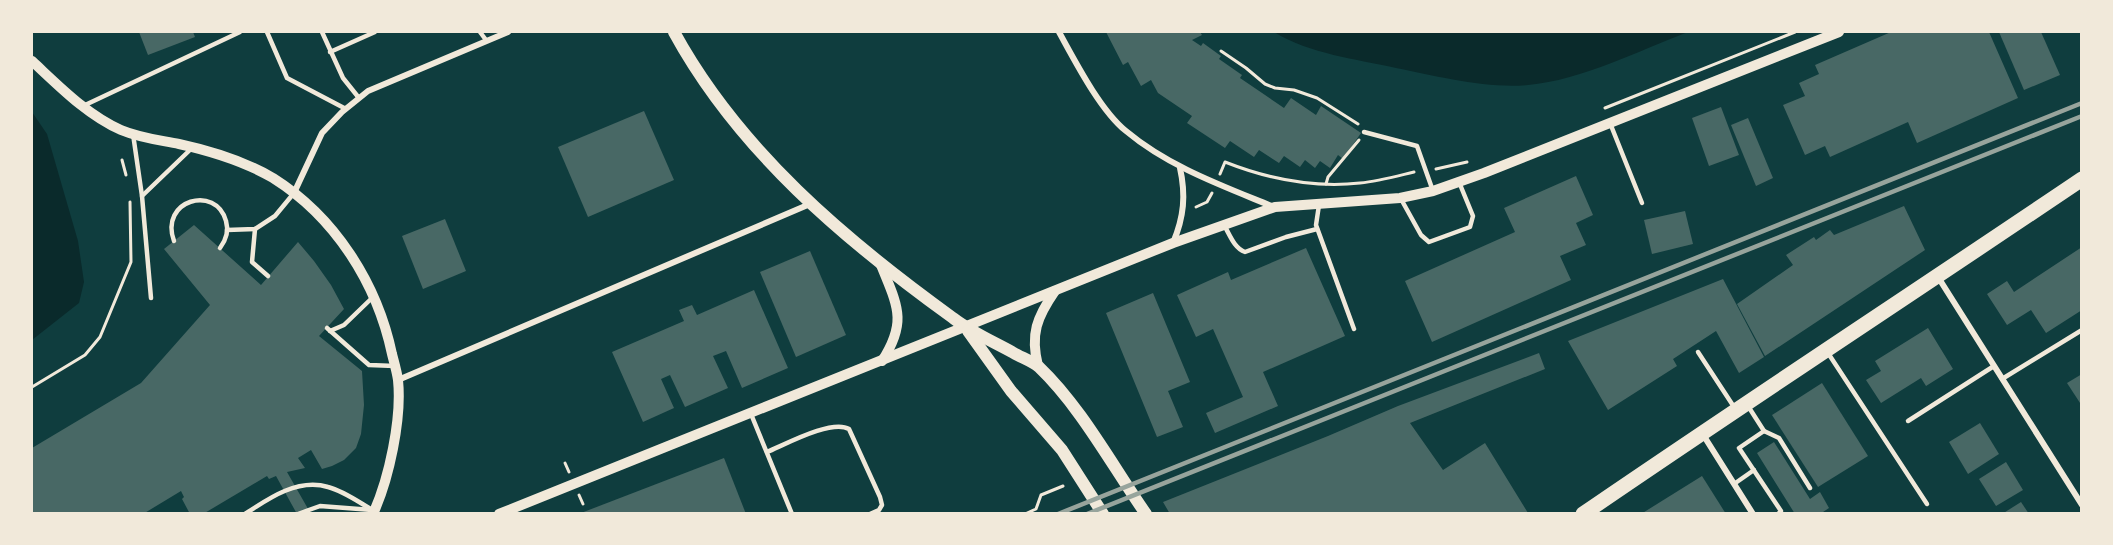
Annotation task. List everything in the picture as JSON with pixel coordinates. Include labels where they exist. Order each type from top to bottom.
[{"type":"main road","points":[[674,32],[724,108],[762,155],[810,204],[881,265],[966,328],[1038,366],[1085,424],[1146,513]]},
{"type":"main road","points":[[1583,513],[2082,179]]},
{"type":"main road","points":[[966,328],[1011,391],[1062,450],[1103,513]]},
{"type":"street","points":[[294,193],[322,133],[368,91],[508,32]]},
{"type":"street","points":[[1059,32],[1100,100],[1125,130],[1180,168],[1275,207]]},
{"type":"street","points":[[499,513],[966,328],[1173,243],[1275,207],[1400,198],[1433,191],[1839,32]]},
{"type":"street","points":[[32,61],[83,106],[120,129],[220,155],[273,178],[323,219],[351,255],[374,296],[386,324],[398,381],[397,413],[391,460],[377,512]]},
{"type":"street","points":[[1173,243],[1180,226],[1184,205],[1184,186],[1180,168]]},
{"type":"street","points":[[398,381],[810,204]]},
{"type":"street","points":[[881,265],[898,306],[898,328],[892,346],[882,361]]},
{"type":"street","points":[[1937,277],[2082,505]]},
{"type":"street","points":[[1038,366],[1034,349],[1034,334],[1042,311],[1055,291]]},
{"type":"street","points":[[1701,432],[1753,513]]},
{"type":"lane","points":[[83,106],[240,32]]},
{"type":"lane","points":[[267,32],[287,78],[346,109]]},
{"type":"lane","points":[[322,32],[343,78],[359,98]]},
{"type":"lane","points":[[330,52],[375,32]]},
{"type":"lane","points":[[480,32],[486,40]]},
{"type":"lane","points":[[1610,123],[1642,203]]},
{"type":"lane","points":[[1364,132],[1417,146],[1433,191]]},
{"type":"lane","points":[[133,134],[142,196],[151,298]]},
{"type":"lane","points":[[142,196],[193,148]]},
{"type":"lane","points":[[1400,198],[1421,235],[1429,242],[1470,227],[1473,222],[1473,216],[1459,182]]},
{"type":"lane","points":[[227,230],[255,229],[275,216],[294,193]]},
{"type":"lane","points":[[174,241],[171,225],[173,216],[179,208],[195,200],[205,201],[220,210],[225,218],[227,230],[220,248]]},
{"type":"lane","points":[[1319,205],[1317,229],[1354,329]]},
{"type":"lane","points":[[1224,225],[1239,250],[1245,252],[1286,237],[1317,229]]},
{"type":"lane","points":[[255,229],[252,262],[268,276]]},
{"type":"lane","points":[[374,296],[344,325],[328,329],[369,365],[395,366]]},
{"type":"lane","points":[[2002,379],[2082,330]]},
{"type":"lane","points":[[1826,350],[1927,504]]},
{"type":"lane","points":[[1698,352],[1740,406],[1764,431],[1779,438],[1810,488]]},
{"type":"lane","points":[[1908,421],[1994,366]]},
{"type":"lane","points":[[751,414],[792,513]]},
{"type":"lane","points":[[767,452],[824,429],[840,425],[849,429],[882,505],[879,510],[870,513]]},
{"type":"lane","points":[[1764,431],[1739,448],[1781,511],[1778,513]]},
{"type":"lane","points":[[1734,484],[1754,470]]},
{"type":"lane","points":[[245,513],[283,491],[309,484],[328,487],[377,512]]},
{"type":"lane","points":[[298,513],[320,506],[377,512]]},
{"type":"path","points":[[1595,112],[1795,32]]},
{"type":"path","points":[[1221,51],[1265,84],[1317,98],[1356,124],[1366,123],[1364,132],[1328,177],[1326,184]]},
{"type":"path","points":[[122,160],[127,176]]},
{"type":"path","points":[[1433,170],[1471,161]]},
{"type":"path","points":[[1220,176],[1225,162],[1253,173],[1275,178],[1326,184],[1360,183],[1414,172]]},
{"type":"path","points":[[1196,207],[1207,202],[1212,193]]},
{"type":"path","points":[[32,387],[85,355],[100,337],[131,262],[129,195]]},
{"type":"path","points":[[1025,513],[1036,509],[1041,495],[1063,486]]},
{"type":"water","points":[[1274,32],[1688,32],[1589,71],[1548,82],[1512,86],[1462,81],[1318,51]]},
{"type":"water","points":[[32,112],[47,134],[78,241],[84,282],[79,303],[32,340]]},
{"type":"building","points":[[139,32],[193,32],[195,37],[148,55]]},
{"type":"building","points":[[1106,32],[1200,32],[1202,35],[1192,40],[1201,46],[1203,43],[1221,56],[1219,59],[1242,75],[1240,78],[1284,108],[1291,98],[1316,115],[1321,106],[1361,133],[1343,159],[1338,155],[1330,168],[1320,161],[1315,168],[1305,160],[1300,167],[1284,156],[1279,163],[1259,150],[1254,157],[1230,141],[1225,148],[1187,123],[1192,116],[1158,93],[1151,80],[1141,86],[1128,62],[1123,65]]},
{"type":"building","points":[[1891,32],[1989,32],[2018,98],[1917,143],[1908,122],[1830,157],[1825,146],[1805,155],[1783,105],[1805,96],[1799,83],[1819,74],[1815,65]]},
{"type":"building","points":[[1999,32],[2041,32],[2060,75],[2024,90]]},
{"type":"building","points":[[1721,107],[1739,155],[1709,166],[1692,118]]},
{"type":"building","points":[[644,111],[674,180],[588,217],[558,147]]},
{"type":"building","points":[[1748,118],[1773,178],[1756,186],[1731,125]]},
{"type":"building","points":[[1576,176],[1593,215],[1576,223],[1586,245],[1560,256],[1571,280],[1432,342],[1405,281],[1515,232],[1504,208]]},
{"type":"building","points":[[1904,206],[1925,250],[1765,356],[1737,304],[1793,265],[1786,255],[1814,237],[1816,240],[1830,230],[1834,235]]},
{"type":"building","points":[[1685,211],[1693,244],[1652,254],[1644,220]]},
{"type":"building","points":[[445,219],[466,271],[423,289],[402,236]]},
{"type":"building","points":[[194,225],[261,285],[298,242],[314,261],[344,309],[319,336],[362,371],[364,405],[361,434],[356,448],[344,460],[322,469],[311,450],[298,458],[305,468],[287,472],[311,514],[297,514],[276,476],[269,479],[267,476],[203,514],[190,514],[182,499],[184,497],[181,491],[143,514],[32,514],[32,448],[141,383],[210,305],[164,249]]},
{"type":"building","points":[[2082,247],[2082,310],[2046,333],[2031,310],[2007,325],[1987,294],[2007,281],[2014,292]]},
{"type":"building","points":[[1306,248],[1345,336],[1263,372],[1278,406],[1215,433],[1206,413],[1243,397],[1213,329],[1196,337],[1177,295],[1228,272],[1231,280]]},
{"type":"building","points":[[810,251],[846,335],[796,357],[760,272]]},
{"type":"building","points":[[1723,279],[1764,357],[1739,373],[1716,331],[1673,359],[1677,366],[1608,410],[1568,341]]},
{"type":"building","points":[[754,290],[788,368],[742,388],[726,351],[713,356],[728,388],[685,407],[670,375],[661,379],[674,408],[643,422],[612,352],[684,321],[679,310],[692,305],[697,315]]},
{"type":"building","points":[[1153,293],[1190,382],[1168,391],[1183,427],[1157,437],[1106,313]]},
{"type":"building","points":[[1928,328],[1953,369],[1926,386],[1921,378],[1881,403],[1866,380],[1881,371],[1875,361]]},
{"type":"building","points":[[1539,353],[1545,369],[1410,423],[1443,470],[1485,443],[1527,514],[1170,514],[1163,502],[1398,406]]},
{"type":"building","points":[[2082,374],[2082,406],[2067,383]]},
{"type":"building","points":[[1822,383],[1868,456],[1818,487],[1772,415]]},
{"type":"building","points":[[1980,423],[1999,454],[1968,474],[1949,442]]},
{"type":"building","points":[[1774,442],[1810,499],[1820,492],[1829,508],[1820,514],[1795,514],[1757,453]]},
{"type":"building","points":[[724,458],[746,514],[581,514],[581,513]]},
{"type":"building","points":[[2006,462],[2023,490],[1996,506],[1979,479]]},
{"type":"building","points":[[1702,476],[1726,514],[1641,514]]},
{"type":"building","points":[[2021,502],[2029,514],[2002,514]]},
{"type":"railway","points":[[1058,514],[2082,103]]},
{"type":"railway","points":[[1087,514],[2082,116]]}]
